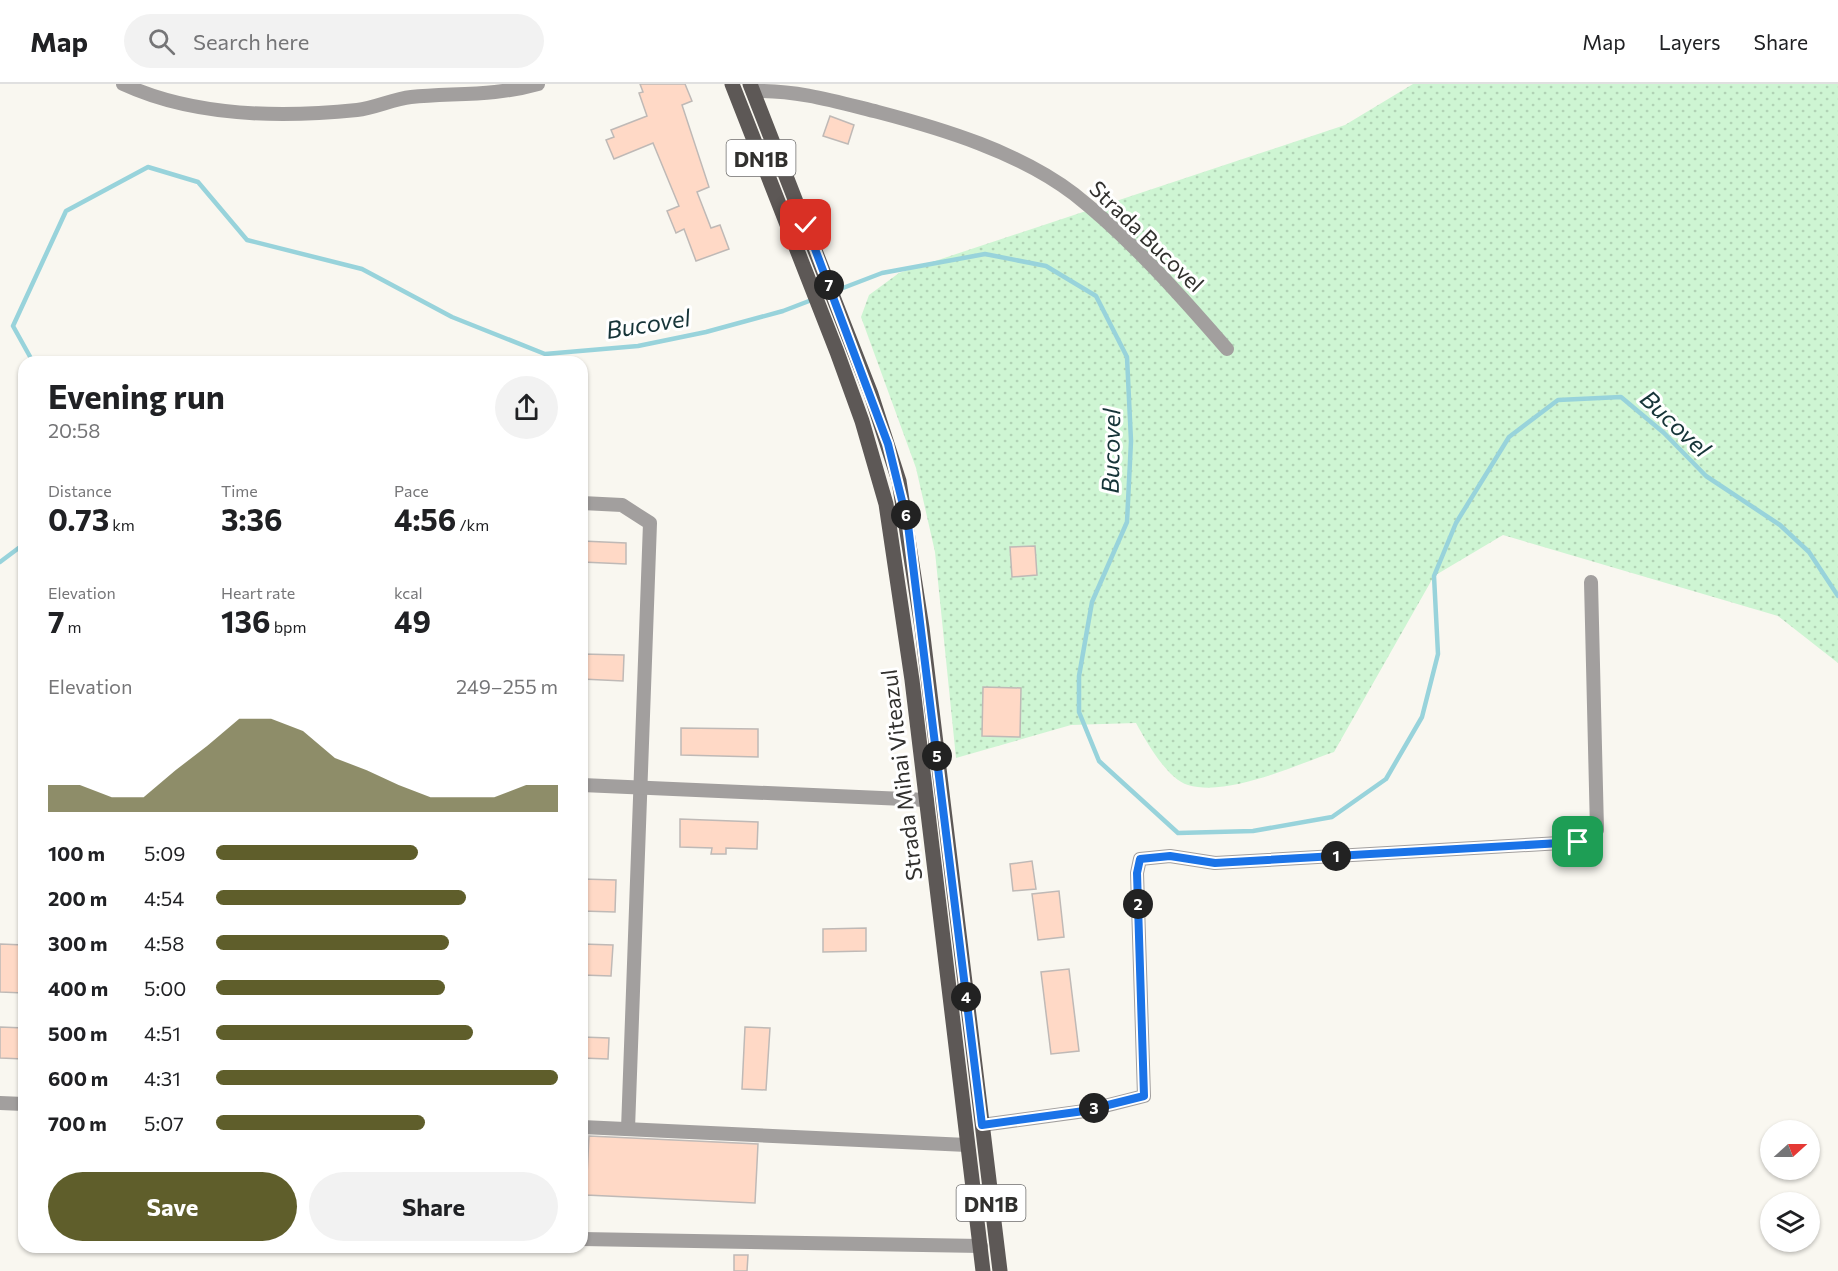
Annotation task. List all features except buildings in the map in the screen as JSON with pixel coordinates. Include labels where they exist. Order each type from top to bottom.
[{"type":"main road","name":"Strada Mihai Viteazul","points":[[732,84],[837,352],[865,431],[886,504],[927,800],[983,1271]]},
{"type":"main road","name":"Strada Mihai Viteazul","points":[[752,87],[852,343],[888,444],[908,525],[1000,1271]]},
{"type":"street","points":[[123,84],[147,96],[196,108],[279,114],[360,109],[407,98],[492,94],[538,84]]},
{"type":"street","name":"Strada Bucovel","points":[[752,87],[786,90],[926,125],[1014,159],[1072,193],[1117,232],[1195,311],[1227,349]]},
{"type":"street","points":[[588,503],[622,505],[650,523],[628,1129]]},
{"type":"street","points":[[982,1125],[1084,1111],[1144,1096],[1137,873],[1140,859],[1170,856],[1215,863],[1578,842],[1597,830],[1591,582]]},
{"type":"street","points":[[588,785],[927,800]]},
{"type":"street","points":[[0,1103],[18,1104]]},
{"type":"street","points":[[588,1127],[967,1145]]},
{"type":"street","points":[[588,1239],[981,1246]]},
{"type":"green space","points":[[1413,84],[1838,84],[1838,663],[1778,616],[1503,535],[1434,576],[1334,752],[1262,778],[1223,787],[1204,788],[1188,785],[1172,775],[1158,758],[1136,723],[1071,725],[956,758],[935,552],[916,468],[861,317],[869,295],[899,273],[1345,125]]},
{"type":"waterway","name":"Bucovel","points":[[30,356],[13,326],[66,211],[148,167],[198,182],[247,240],[362,269],[452,317],[545,354],[638,346],[706,332],[783,311],[882,273],[985,254],[1046,266],[1096,296],[1127,357],[1131,441],[1127,522],[1092,602],[1079,676],[1079,712],[1099,761],[1178,833],[1253,831],[1332,817],[1386,779],[1422,717],[1438,654],[1434,576],[1456,523],[1509,437],[1558,400],[1621,397],[1664,433],[1706,476],[1780,525],[1809,552],[1838,596]]},
{"type":"waterway","name":"Bucovel","points":[[0,562],[18,548]]},
{"type":"route","points":[[806,225],[888,444],[908,525],[982,1125],[1084,1111],[1144,1096],[1137,873],[1140,859],[1170,856],[1215,863],[1578,842]]}]
